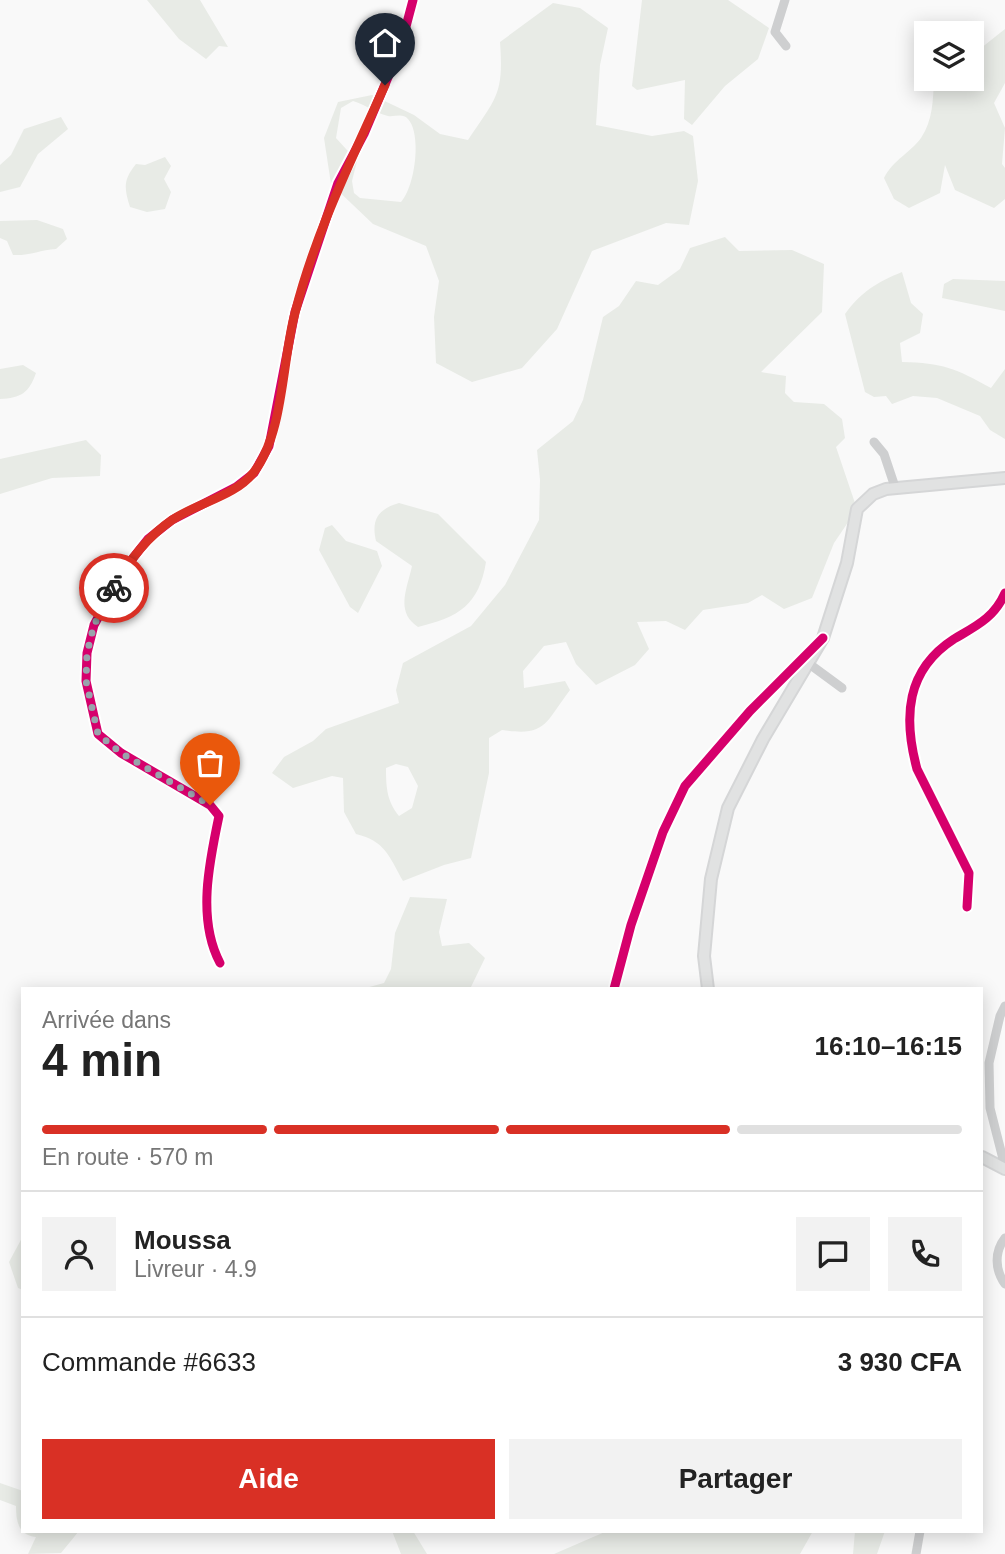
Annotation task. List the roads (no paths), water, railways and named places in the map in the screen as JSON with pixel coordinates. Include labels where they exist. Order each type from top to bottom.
[{"type":"main road","points":[[708,987],[704,956],[711,879],[728,808],[762,739],[823,638],[841,585],[857,509],[873,494],[895,487],[1005,478]]},
{"type":"main road","points":[[983,1157],[1005,1168]]},
{"type":"street","points":[[220,963],[208,941],[207,907],[219,816],[210,805],[121,753],[98,734],[86,681],[87,653],[94,625],[105,603],[125,568],[148,539],[172,520],[236,487],[254,473],[269,446],[295,312],[338,183],[365,134],[400,50],[414,0]]},
{"type":"street","points":[[785,0],[775,32],[786,46]]},
{"type":"street","points":[[874,442],[884,454],[895,487]]},
{"type":"street","points":[[967,907],[970,873],[917,769],[912,751],[909,706],[917,676],[935,652],[978,627],[999,608],[1005,593]]},
{"type":"street","points":[[615,987],[631,925],[663,832],[685,786],[750,710],[823,638]]},
{"type":"street","points":[[808,663],[842,688]]},
{"type":"street","points":[[1005,1006],[1000,1016],[989,1063],[990,1108],[1005,1168]]},
{"type":"street","points":[[1005,1238],[998,1247],[998,1274],[1005,1284]]},
{"type":"street","points":[[916,1554],[920,1533]]}]
